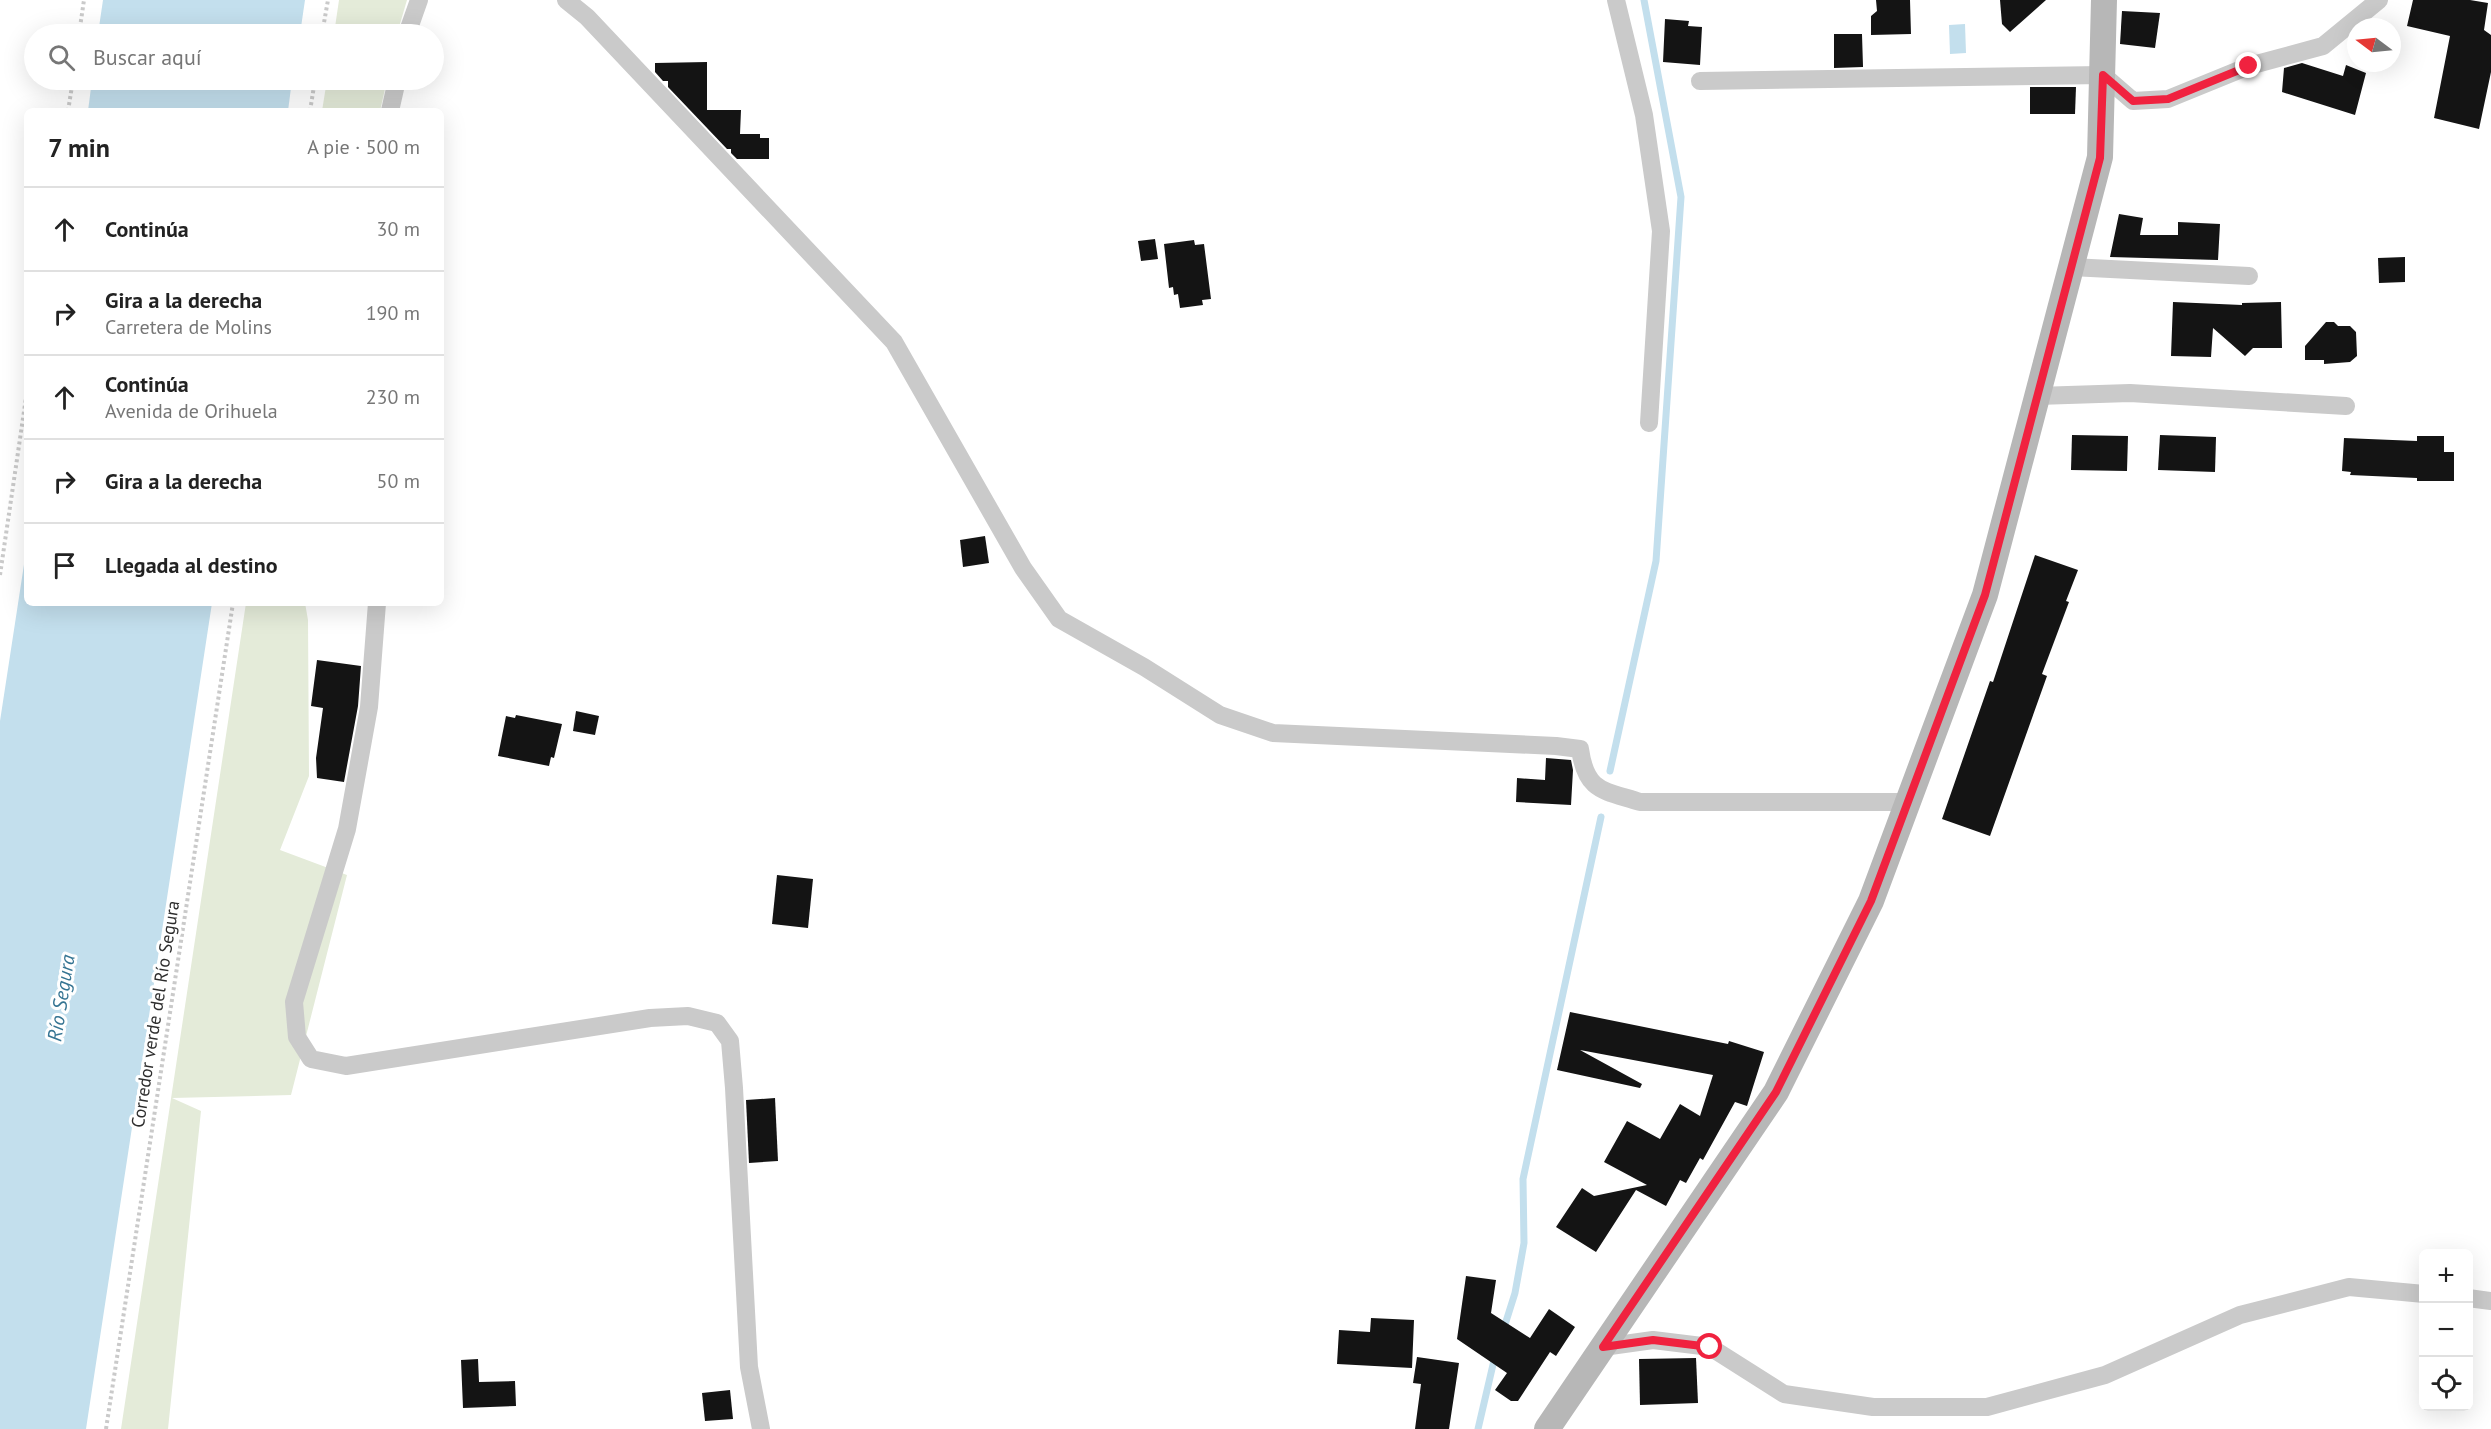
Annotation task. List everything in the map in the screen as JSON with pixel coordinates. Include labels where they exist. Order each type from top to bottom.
[{"type":"street","points":[[410,24],[418,0]]},
{"type":"street","points":[[566,0],[586,17],[894,342],[1023,568],[1059,619],[1144,667],[1220,715],[1273,733],[1580,749],[1583,771],[1599,789],[1640,802],[1908,802]]},
{"type":"street","points":[[1616,0],[1644,115],[1661,231],[1649,423]]},
{"type":"street","points":[[1547,1429],[1776,1092],[1871,901],[1985,595],[2100,158],[2104,0]]},
{"type":"street","points":[[1700,81],[2103,75],[2133,101],[2168,99],[2249,66],[2324,46],[2379,0]]},
{"type":"street","points":[[391,108],[395,90]]},
{"type":"street","points":[[2071,267],[2249,276]]},
{"type":"street","points":[[2037,396],[2130,393],[2346,406]]},
{"type":"street","points":[[376,606],[369,707],[347,829],[294,1002],[297,1037],[310,1059],[346,1066],[650,1018],[688,1016],[717,1023],[730,1041],[735,1088],[749,1367],[761,1429]]},
{"type":"street","points":[[1603,1347],[1653,1340],[1710,1347],[1784,1394],[1873,1407],[1987,1407],[2104,1375],[2251,1312],[2349,1287],[2419,1294]]},
{"type":"street","points":[[2473,1299],[2491,1301]]},
{"type":"path","points":[[80,24],[84,0]]},
{"type":"path","points":[[324,24],[328,0]]},
{"type":"path","points":[[68,108],[71,90]]},
{"type":"path","points":[[310,108],[313,90]]},
{"type":"path","points":[[0,574],[24,411]]},
{"type":"path","name":"Corredor verde del Río Segura","points":[[106,1429],[233,606]]},
{"type":"green space","points":[[339,0],[407,0],[400,24],[335,24]]},
{"type":"green space","points":[[325,90],[385,90],[381,108],[322,108]]},
{"type":"green space","points":[[246,606],[306,606],[308,620],[309,776],[280,850],[347,875],[291,1095],[172,1098],[201,1111],[168,1429],[121,1429]]},
{"type":"water","points":[[103,0],[305,0],[301,24],[99,24]]},
{"type":"water","points":[[1965,24],[1966,53],[1950,54],[1949,25]]},
{"type":"water","points":[[91,90],[291,90],[288,108],[88,108]]},
{"type":"water","name":"Río Segura","points":[[24,565],[24,606],[212,606],[86,1429],[0,1429],[0,721]]},
{"type":"building","points":[[1876,0],[1910,0],[1911,34],[1871,35],[1871,16],[1877,11]]},
{"type":"building","points":[[2000,0],[2046,0],[2010,32],[2002,24]]},
{"type":"building","points":[[2413,0],[2470,0],[2488,3],[2484,30],[2491,35],[2491,72],[2479,129],[2434,118],[2450,36],[2407,26]]},
{"type":"building","points":[[2122,11],[2160,13],[2155,48],[2120,44]]},
{"type":"building","points":[[1665,19],[1689,21],[1688,26],[1702,27],[1700,65],[1663,62]]},
{"type":"building","points":[[1834,34],[1862,34],[1863,67],[1834,68]]},
{"type":"building","points":[[707,62],[707,110],[741,110],[740,134],[760,134],[760,138],[769,138],[769,159],[737,159],[731,153],[731,149],[727,149],[668,87],[668,81],[663,81],[655,72],[655,63]]},
{"type":"building","points":[[2302,63],[2343,76],[2346,65],[2347,72],[2366,73],[2355,115],[2282,92],[2284,68]]},
{"type":"building","points":[[2030,87],[2076,87],[2075,114],[2030,114]]},
{"type":"building","points":[[2119,214],[2143,218],[2140,235],[2178,235],[2178,222],[2220,224],[2218,260],[2110,257]]},
{"type":"building","points":[[1155,239],[1158,259],[1141,261],[1138,241]]},
{"type":"building","points":[[1194,240],[1195,245],[1204,244],[1211,299],[1202,300],[1203,305],[1180,308],[1178,294],[1174,295],[1173,287],[1169,288],[1164,244]]},
{"type":"building","points":[[2405,257],[2405,282],[2379,283],[2378,258]]},
{"type":"building","points":[[2173,302],[2242,305],[2242,303],[2281,302],[2282,348],[2253,348],[2245,356],[2213,328],[2211,357],[2171,356]]},
{"type":"building","points":[[2326,322],[2334,322],[2338,326],[2350,326],[2356,332],[2357,356],[2350,362],[2324,364],[2324,360],[2305,360],[2305,346]]},
{"type":"building","points":[[2072,435],[2128,436],[2127,471],[2071,470]]},
{"type":"building","points":[[2160,435],[2216,437],[2215,472],[2158,470]]},
{"type":"building","points":[[2417,436],[2444,436],[2444,452],[2454,452],[2454,481],[2417,481],[2417,478],[2350,475],[2351,472],[2342,471],[2344,438],[2417,441]]},
{"type":"building","points":[[985,536],[989,563],[963,567],[960,540]]},
{"type":"building","points":[[2035,555],[2078,570],[2066,601],[2069,602],[2042,674],[2047,676],[1990,836],[1942,819],[1990,681],[1993,682]]},
{"type":"building","points":[[317,660],[361,666],[358,706],[344,782],[317,778],[316,758],[323,708],[311,706]]},
{"type":"building","points":[[576,711],[599,716],[595,735],[573,731]]},
{"type":"building","points":[[516,715],[562,724],[554,758],[551,757],[549,766],[498,756],[506,716],[515,718]]},
{"type":"building","points":[[1546,758],[1571,760],[1573,770],[1571,805],[1516,802],[1517,778],[1545,780]]},
{"type":"building","points":[[777,875],[813,879],[808,928],[772,924]]},
{"type":"building","points":[[1570,1012],[1728,1044],[1729,1041],[1764,1052],[1747,1106],[1735,1102],[1703,1160],[1700,1158],[1686,1183],[1680,1180],[1666,1206],[1636,1190],[1596,1252],[1556,1227],[1582,1188],[1594,1196],[1647,1185],[1604,1162],[1627,1121],[1660,1139],[1680,1104],[1700,1116],[1713,1075],[1580,1050],[1642,1084],[1640,1088],[1557,1070]]},
{"type":"building","points":[[775,1098],[778,1161],[749,1163],[746,1100]]},
{"type":"building","points":[[1466,1276],[1496,1280],[1491,1313],[1530,1338],[1549,1309],[1575,1327],[1556,1356],[1550,1352],[1518,1401],[1511,1401],[1495,1390],[1507,1373],[1457,1339]]},
{"type":"building","points":[[1371,1318],[1414,1320],[1412,1368],[1337,1364],[1339,1330],[1370,1332]]},
{"type":"building","points":[[1417,1357],[1459,1363],[1449,1429],[1415,1429],[1421,1384],[1413,1383]]},
{"type":"building","points":[[1696,1358],[1698,1403],[1640,1405],[1639,1359]]},
{"type":"building","points":[[478,1359],[479,1382],[515,1381],[516,1406],[463,1408],[461,1360]]},
{"type":"building","points":[[730,1390],[733,1419],[705,1421],[702,1393]]},
{"type":"waterway","points":[[1610,771],[1656,561],[1681,197],[1644,0]]},
{"type":"waterway","points":[[1503,1331],[1515,1293],[1524,1243],[1523,1179],[1601,817]]},
{"type":"waterway","points":[[1478,1429],[1495,1356]]},
{"type":"route","points":[[1710,1347],[1653,1340],[1603,1347],[1776,1092],[1871,901],[1985,595],[2100,158],[2103,75],[2133,101],[2168,99],[2249,66]]}]
